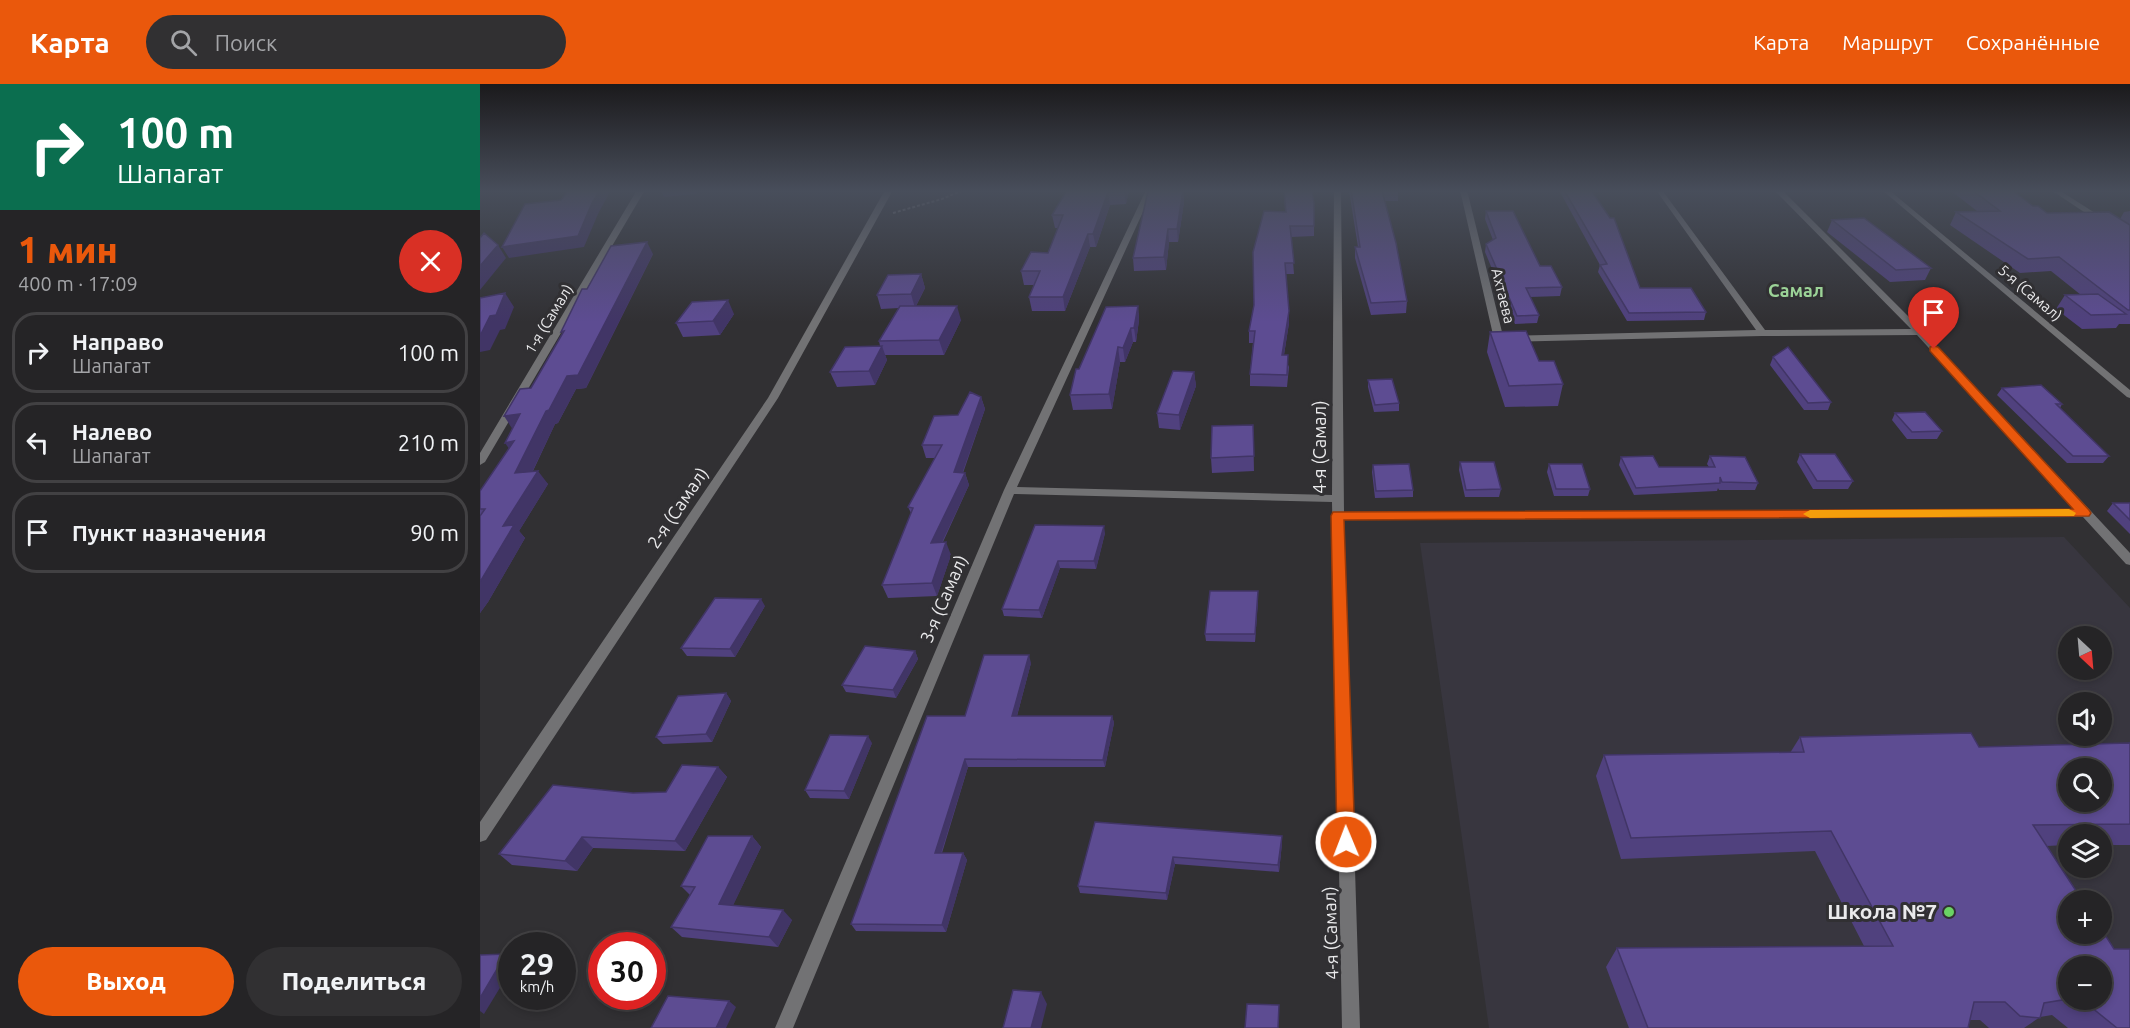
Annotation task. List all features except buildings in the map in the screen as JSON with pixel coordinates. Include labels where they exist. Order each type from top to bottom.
[{"type":"street","name":"1-я (Самал)","points":[[480,462],[615,234]]},
{"type":"street","name":"2-я (Самал)","points":[[480,835],[773,398],[864,234]]},
{"type":"street","name":"3-я (Самал)","points":[[784,1028],[1010,490],[1129,234]]},
{"type":"street","name":"4-я (Самал)","points":[[1338,234],[1338,516],[1351,1028]]},
{"type":"street","name":"Ахтаева","points":[[1474,234],[1499,339],[1762,333]]},
{"type":"street","points":[[1691,234],[1762,333],[1919,332]]},
{"type":"street","points":[[1822,234],[1919,332],[2130,561]]},
{"type":"street","name":"5-я (Самал)","points":[[1938,234],[2130,395]]},
{"type":"street","points":[[1010,490],[1338,499]]},
{"type":"street","points":[[1338,516],[2084,513]]},
{"type":"shaded area","points":[[2064,537],[2130,608],[2130,1028],[1489,1028],[1420,543]]},
{"type":"slow traffic","points":[[1810,514],[2069,513]]},
{"type":"place","name":"Школа №7","points":[[1949,912]]},
{"type":"district","name":"Самал","points":[[1796,291]]},
{"type":"route","points":[[1346,842],[1338,516],[2084,513],[1934,349]]}]
